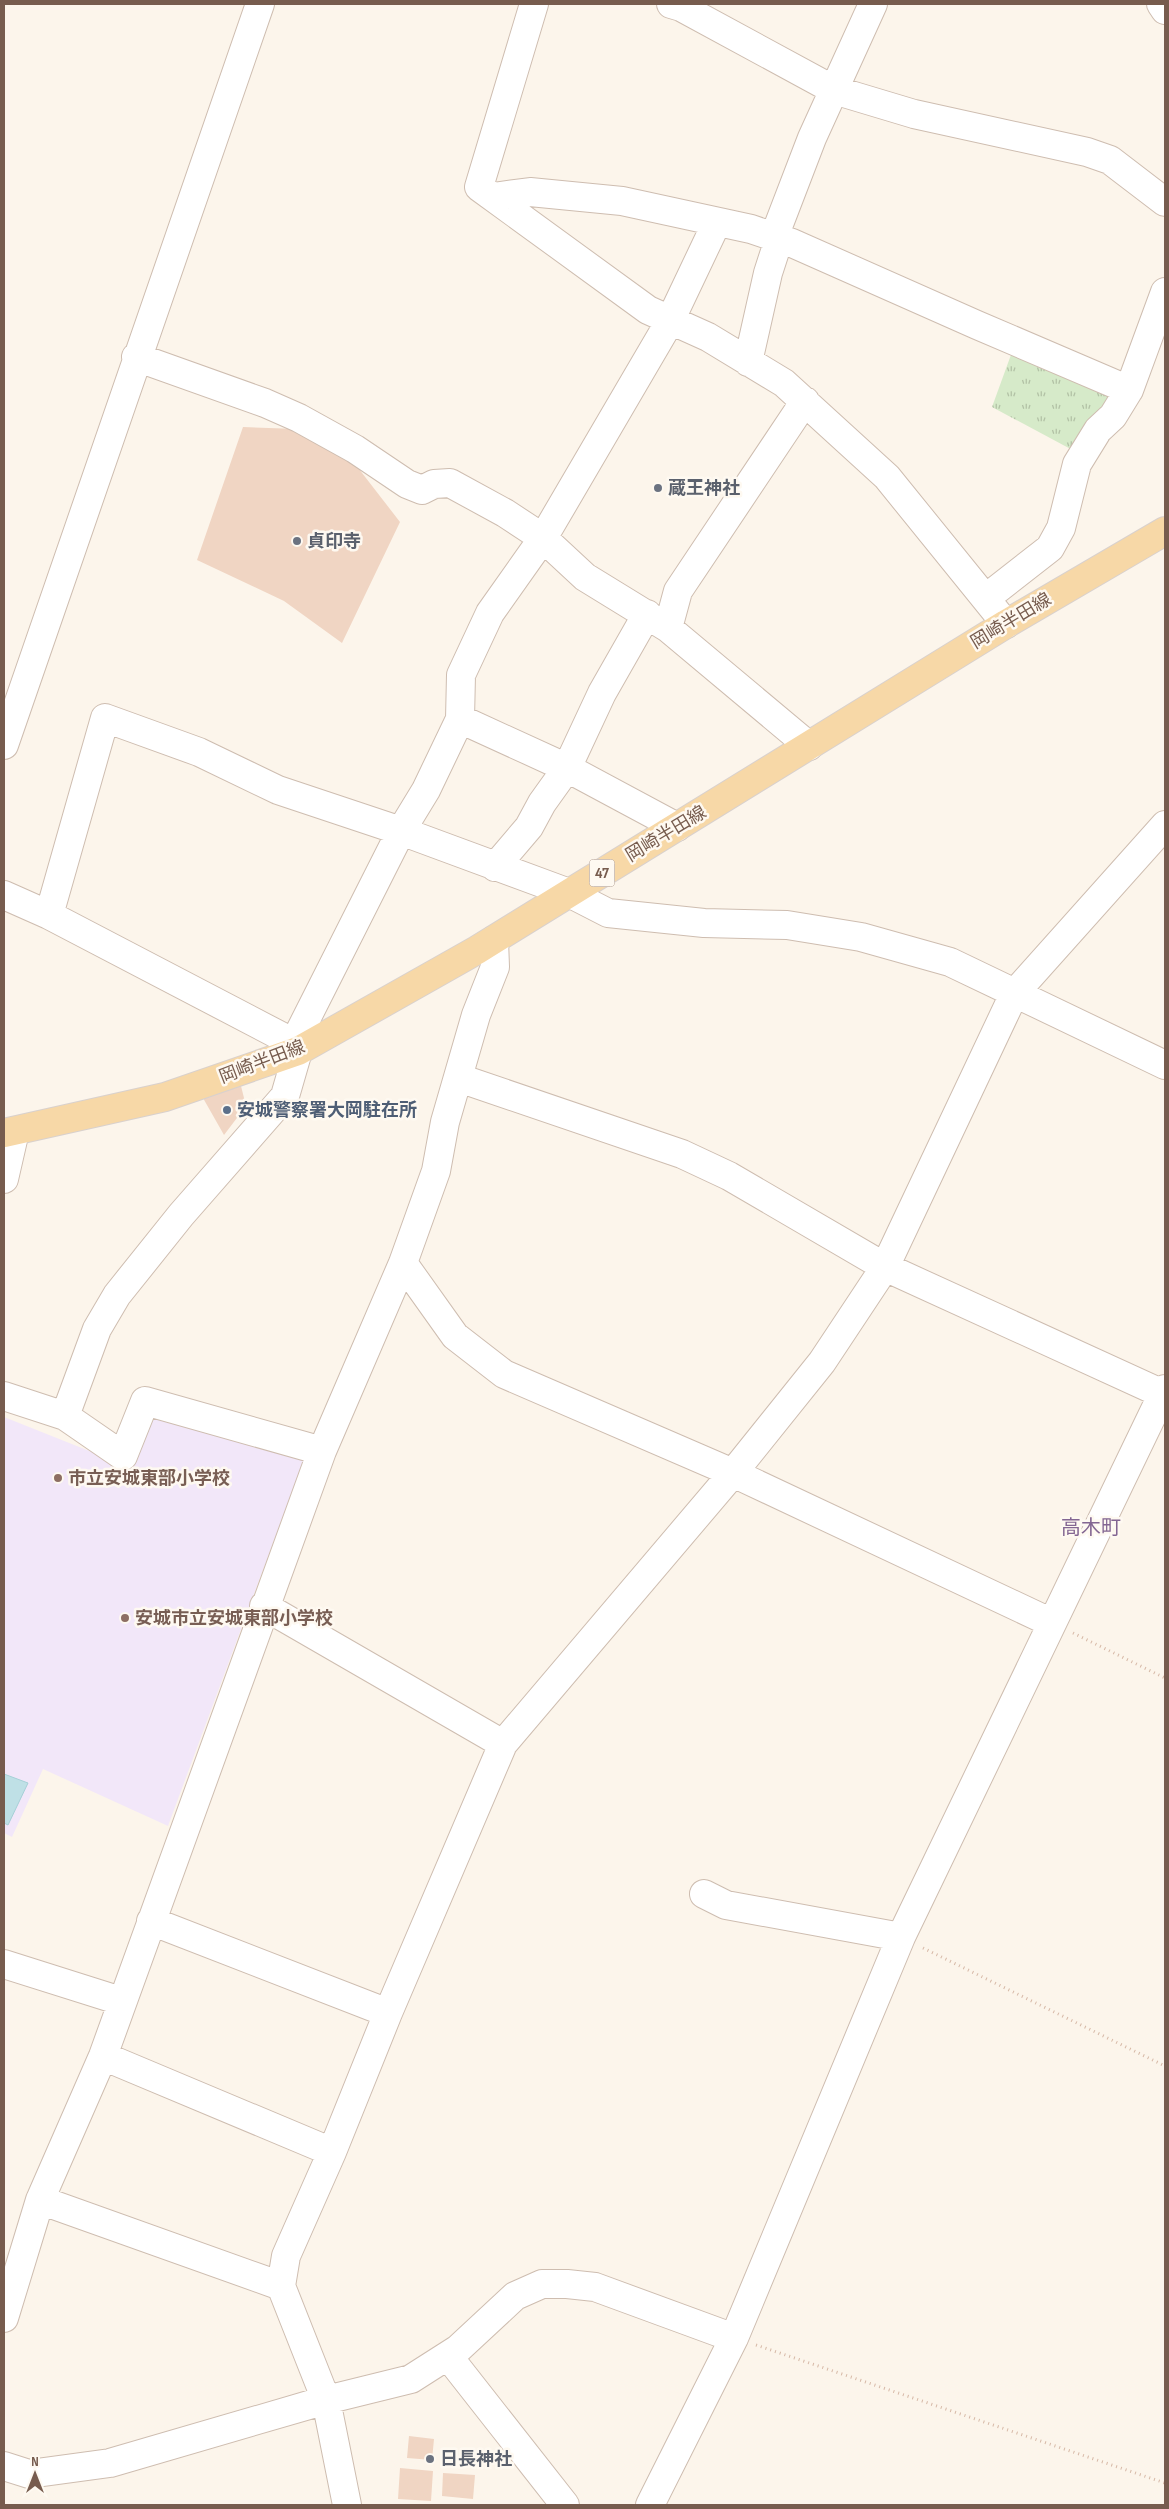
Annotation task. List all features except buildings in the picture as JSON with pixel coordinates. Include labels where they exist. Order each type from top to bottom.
[{"type":"main road","name":"岡崎半田線","points":[[10,1132],[165,1097],[296,1047],[494,940],[1006,624],[1165,530]]},
{"type":"street","points":[[4,745],[136,356],[260,4]]},
{"type":"street","points":[[534,4],[479,187],[648,310],[708,337],[784,383],[887,477],[1006,624]]},
{"type":"street","points":[[748,362],[777,238],[812,138],[873,4]]},
{"type":"street","points":[[1162,4],[1165,10]]},
{"type":"street","points":[[678,5],[834,90],[914,114],[1087,152],[1110,160],[1165,202]]},
{"type":"street","points":[[493,197],[530,192],[622,201],[751,229],[777,238],[1129,390]]},
{"type":"street","points":[[65,1416],[97,1329],[117,1295],[182,1215],[285,1096],[296,1047],[401,831],[426,790],[460,719],[461,675],[490,613],[543,538],[670,321],[717,222]]},
{"type":"street","points":[[986,598],[1050,548],[1061,528],[1077,464],[1098,430],[1114,416],[1129,390],[1165,292]]},
{"type":"street","points":[[136,356],[265,403],[299,418],[355,449],[407,484],[422,490],[434,484],[450,483],[465,489],[543,538],[585,576],[657,621],[809,746]]},
{"type":"street","points":[[495,867],[529,826],[542,803],[568,768],[602,693],[678,591],[805,401]]},
{"type":"street","points":[[49,915],[105,718],[199,752],[278,790],[401,831],[569,893],[608,913],[704,923],[786,925],[861,937],[950,962],[1165,1065]]},
{"type":"street","points":[[460,719],[568,768],[678,827]]},
{"type":"street","points":[[347,2505],[326,2400],[280,2286],[286,2256],[332,2152],[388,2013],[503,1744],[733,1473],[822,1362],[885,1267],[1014,994],[1165,826]]},
{"type":"street","points":[[4,895],[49,915],[296,1047]]},
{"type":"street","points":[[4,2318],[40,2200],[103,2056],[264,1606],[322,1451],[403,1262],[436,1171],[445,1122],[476,1015],[495,967],[494,940]]},
{"type":"street","points":[[459,1078],[682,1154],[729,1176],[885,1267],[1164,1392],[901,1938],[734,2338],[650,2505]]},
{"type":"street","points":[[4,1179],[10,1132]]},
{"type":"street","points":[[403,1262],[456,1336],[504,1374],[733,1473],[1052,1623]]},
{"type":"street","points":[[4,1396],[65,1416],[123,1456],[145,1402],[322,1451]]},
{"type":"street","points":[[264,1606],[503,1744]]},
{"type":"street","points":[[704,1894],[726,1905],[901,1938]]},
{"type":"street","points":[[151,1921],[388,2013]]},
{"type":"street","points":[[4,1964],[122,2001]]},
{"type":"street","points":[[103,2056],[332,2152]]},
{"type":"street","points":[[40,2200],[280,2286]]},
{"type":"street","points":[[4,2466],[29,2474],[110,2463],[326,2400],[411,2379],[448,2356],[515,2296],[542,2284],[568,2284],[595,2288],[734,2338]]},
{"type":"street","points":[[448,2356],[565,2505]]},
{"type":"path","points":[[1052,1623],[1165,1678]]},
{"type":"path","points":[[901,1938],[1165,2066]]},
{"type":"path","points":[[734,2338],[1165,2483]]},
{"type":"shaded area","name":"安城市立安城東部小学校","points":[[142,1409],[298,1452],[303,1462],[168,1826],[43,1769],[12,1837],[4,1833],[4,1417],[127,1466]]},
{"type":"green space","points":[[1012,352],[1114,393],[1078,453],[992,407]]},
{"type":"water","points":[[4,1774],[28,1783],[8,1825],[4,1823]]},
{"type":"place","name":"蔵王神社","points":[[658,488]]},
{"type":"place","name":"貞印寺","points":[[297,541]]},
{"type":"place","name":"安城警察署大岡駐在所","points":[[227,1110]]},
{"type":"place","name":"市立安城東部小学校","points":[[58,1478]]},
{"type":"place","name":"安城市立安城東部小学校","points":[[125,1618]]},
{"type":"place","name":"日長神社","points":[[430,2459]]},
{"type":"district","name":"高木町","points":[[1091,1528]]}]
